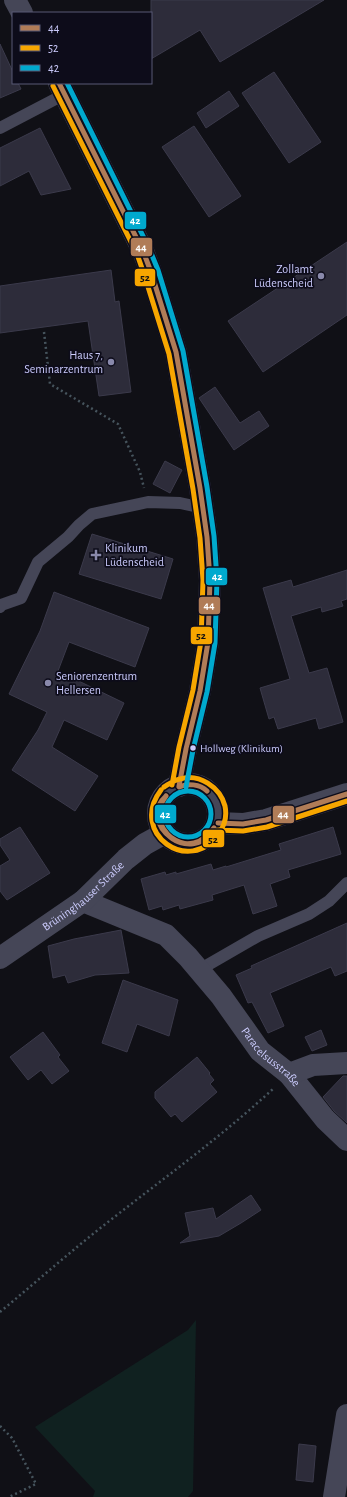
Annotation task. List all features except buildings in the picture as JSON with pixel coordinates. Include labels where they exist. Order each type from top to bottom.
[{"type":"street","points":[[15,0],[21,12]]},
{"type":"street","points":[[62,89],[143,251],[151,272],[176,352],[203,508],[210,580],[208,642],[200,691],[179,786]]},
{"type":"street","points":[[187,784],[195,785],[208,792],[217,805],[218,823],[210,835],[203,840],[187,844],[179,843],[171,839],[165,833],[159,820],[159,806],[167,793],[179,786],[187,784]]},
{"type":"street","points":[[218,823],[243,824],[266,820],[347,794]]},
{"type":"street","name":"Brüninghauser Straße","points":[[0,958],[83,901],[126,859],[145,844],[165,833]]},
{"type":"street","name":"Paracelsusstraße","points":[[83,901],[166,935],[188,957],[221,996],[260,1051],[289,1074],[324,1119],[347,1140]]},
{"type":"street","points":[[289,1074],[313,1065],[347,1063]]},
{"type":"street","points":[[334,1497],[347,1415]]},
{"type":"lane","points":[[0,128],[62,89]]},
{"type":"lane","points":[[0,607],[1,605],[21,598],[38,562],[68,537],[92,514],[148,502],[180,503],[203,508]]},
{"type":"lane","points":[[199,970],[258,936],[309,914],[329,901],[347,883]]},
{"type":"path","points":[[44,332],[50,384],[118,424],[140,472],[148,502]]},
{"type":"path","points":[[0,1312],[107,1223],[244,1116],[289,1074]]},
{"type":"path","points":[[0,1426],[12,1438],[36,1484],[10,1497]]},
{"type":"shaded area","points":[[196,1320],[193,1491],[188,1497],[93,1497],[95,1491],[35,1427],[188,1330]]},
{"type":"transit line","name":"44","points":[[60,84],[143,251],[151,272],[176,352],[200,488],[207,537],[210,580],[208,642],[200,691],[179,786]]},
{"type":"transit line","name":"42","points":[[67,84],[149,248],[158,270],[183,351],[207,487],[214,536],[217,580],[215,643],[207,692],[186,787]]},
{"type":"transit line","name":"52","points":[[53,86],[137,254],[144,274],[169,354],[193,489],[200,538],[203,580],[201,641],[193,690],[179,747],[172,785]]},
{"type":"transit line","name":"52","points":[[161,790],[153,806],[152,821],[157,834],[167,844],[179,850],[193,851],[207,846],[219,833],[225,820],[225,806],[219,793],[208,783],[194,778],[178,780],[164,787]]},
{"type":"transit line","name":"44","points":[[179,787],[193,785],[201,787],[207,791]]},
{"type":"transit line","name":"42","points":[[188,791],[201,795],[207,801],[211,814],[207,827],[201,833],[188,837],[175,833],[169,827],[165,814],[169,801],[175,795],[188,791]]},
{"type":"transit line","name":"44","points":[[218,823],[243,824],[266,820],[347,794]]},
{"type":"transit line","name":"44","points":[[166,796],[160,807],[160,821],[167,834],[173,839],[186,844],[194,843],[203,839],[214,828]]},
{"type":"transit line","name":"44","points":[[166,796],[159,807],[158,818],[162,829],[170,837],[181,843],[193,844],[204,839],[214,828]]},
{"type":"transit line","name":"52","points":[[218,830],[243,831],[267,827],[347,801]]},
{"type":"place","name":"Zollamt Lüdenscheid","points":[[321,276]]},
{"type":"place","name":"Haus 7, Seminarzentrum","points":[[111,362]]},
{"type":"place","name":"Klinikum Lüdenscheid","points":[[96,555]]},
{"type":"place","name":"Seniorenzentrum Hellersen","points":[[48,683]]},
{"type":"place","name":"Hollweg (Klinikum)","points":[[193,748]]}]
